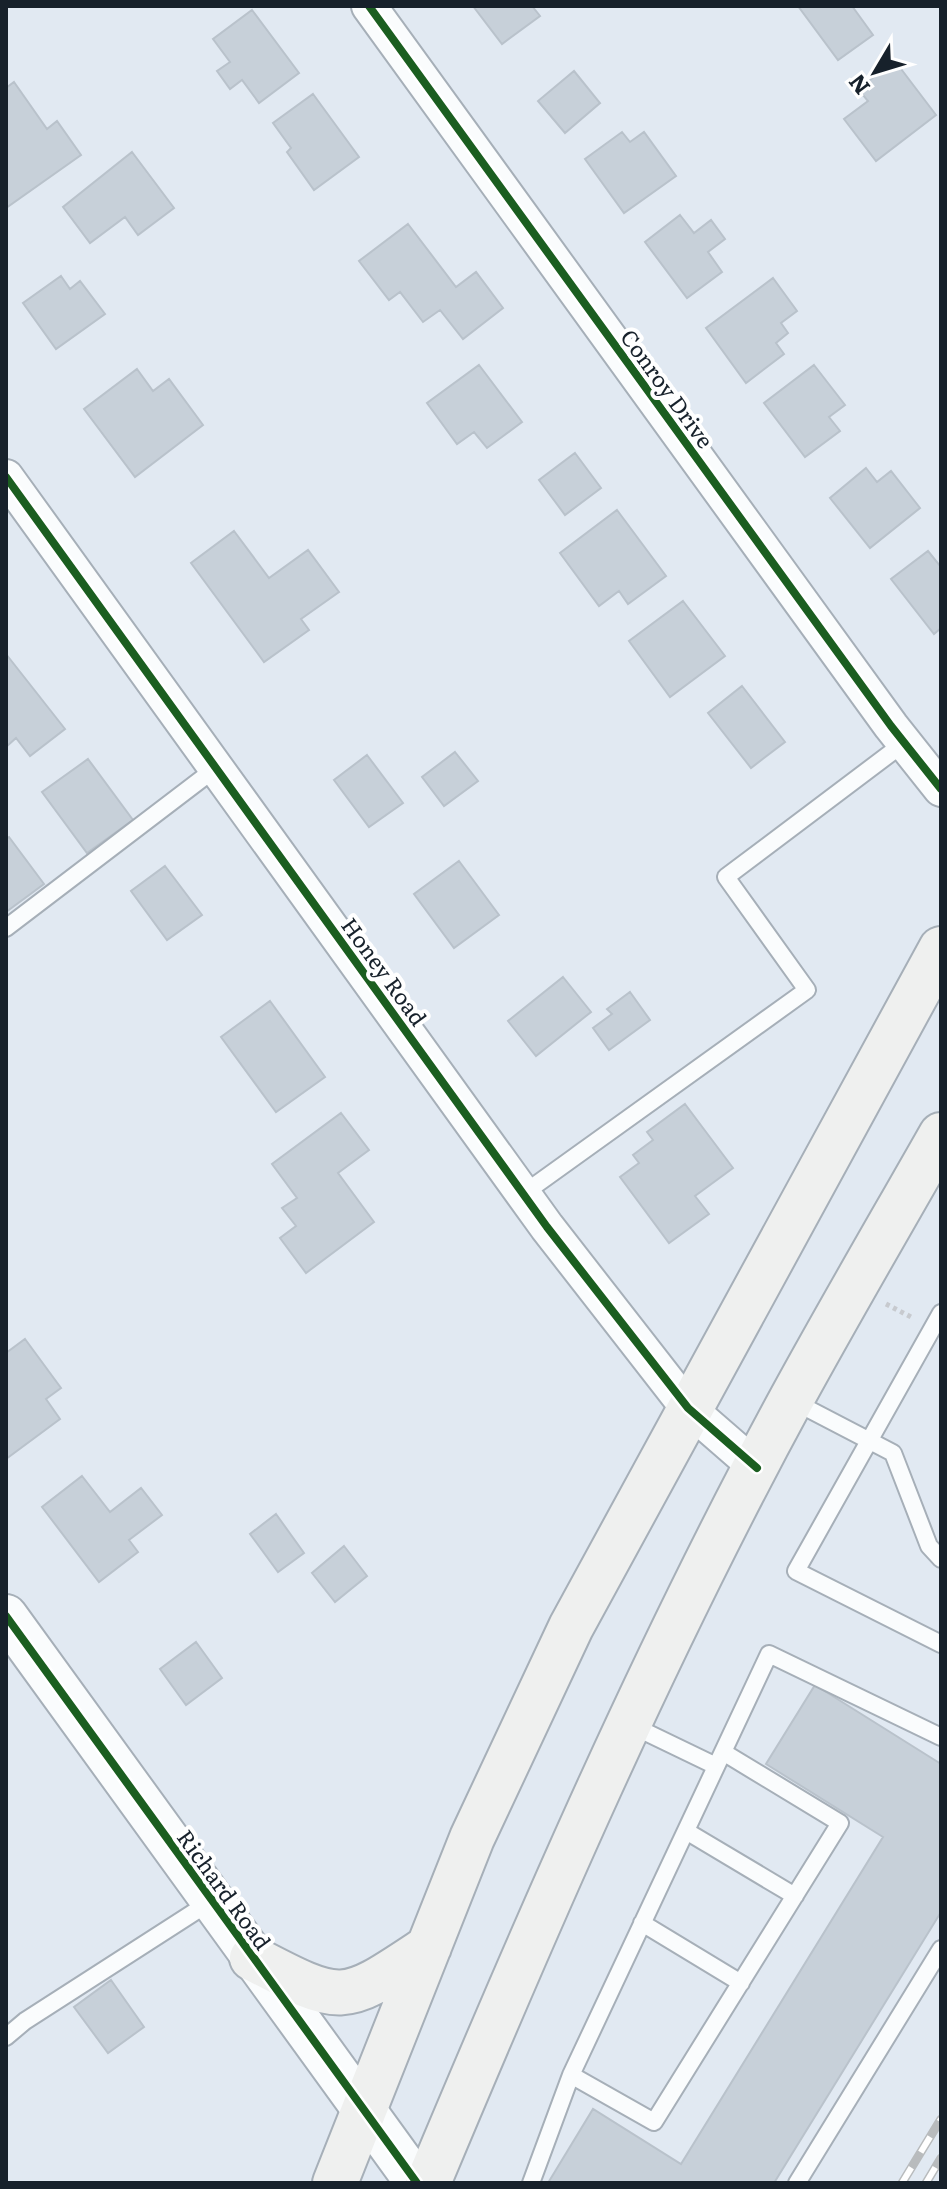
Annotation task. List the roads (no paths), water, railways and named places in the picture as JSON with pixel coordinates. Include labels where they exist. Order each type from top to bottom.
[{"type":"main road","points":[[335,2183],[472,1838],[571,1627],[941,949]]},
{"type":"main road","points":[[428,2183],[512,1984],[629,1724],[791,1400],[941,1135]]},
{"type":"main road","points":[[252,1958],[305,1986],[340,1995],[372,1985],[429,1947]]},
{"type":"street","name":"Conroy Drive","points":[[369,6],[904,743],[941,789]]},
{"type":"street","name":"Honey Road","points":[[6,477],[523,1194],[688,1408],[757,1468]]},
{"type":"street","name":"Richard Road","points":[[6,1616],[417,2183]]},
{"type":"lane","points":[[523,1194],[807,990],[726,877],[904,743]]},
{"type":"lane","points":[[6,928],[216,768]]},
{"type":"lane","points":[[941,1313],[796,1571],[941,1644]]},
{"type":"lane","points":[[791,1400],[893,1453],[929,1546],[941,1559]]},
{"type":"lane","points":[[531,2183],[571,2075],[769,1654],[941,1737]]},
{"type":"lane","points":[[571,2075],[654,2122],[840,1823],[720,1759],[629,1724]]},
{"type":"lane","points":[[686,1831],[795,1896]]},
{"type":"lane","points":[[6,2037],[25,2021],[212,1901]]},
{"type":"lane","points":[[642,1923],[741,1983]]},
{"type":"lane","points":[[797,2183],[941,1949]]},
{"type":"railway","points":[[902,2183],[941,2119]]},
{"type":"railway","points":[[926,2183],[941,2158]]}]
